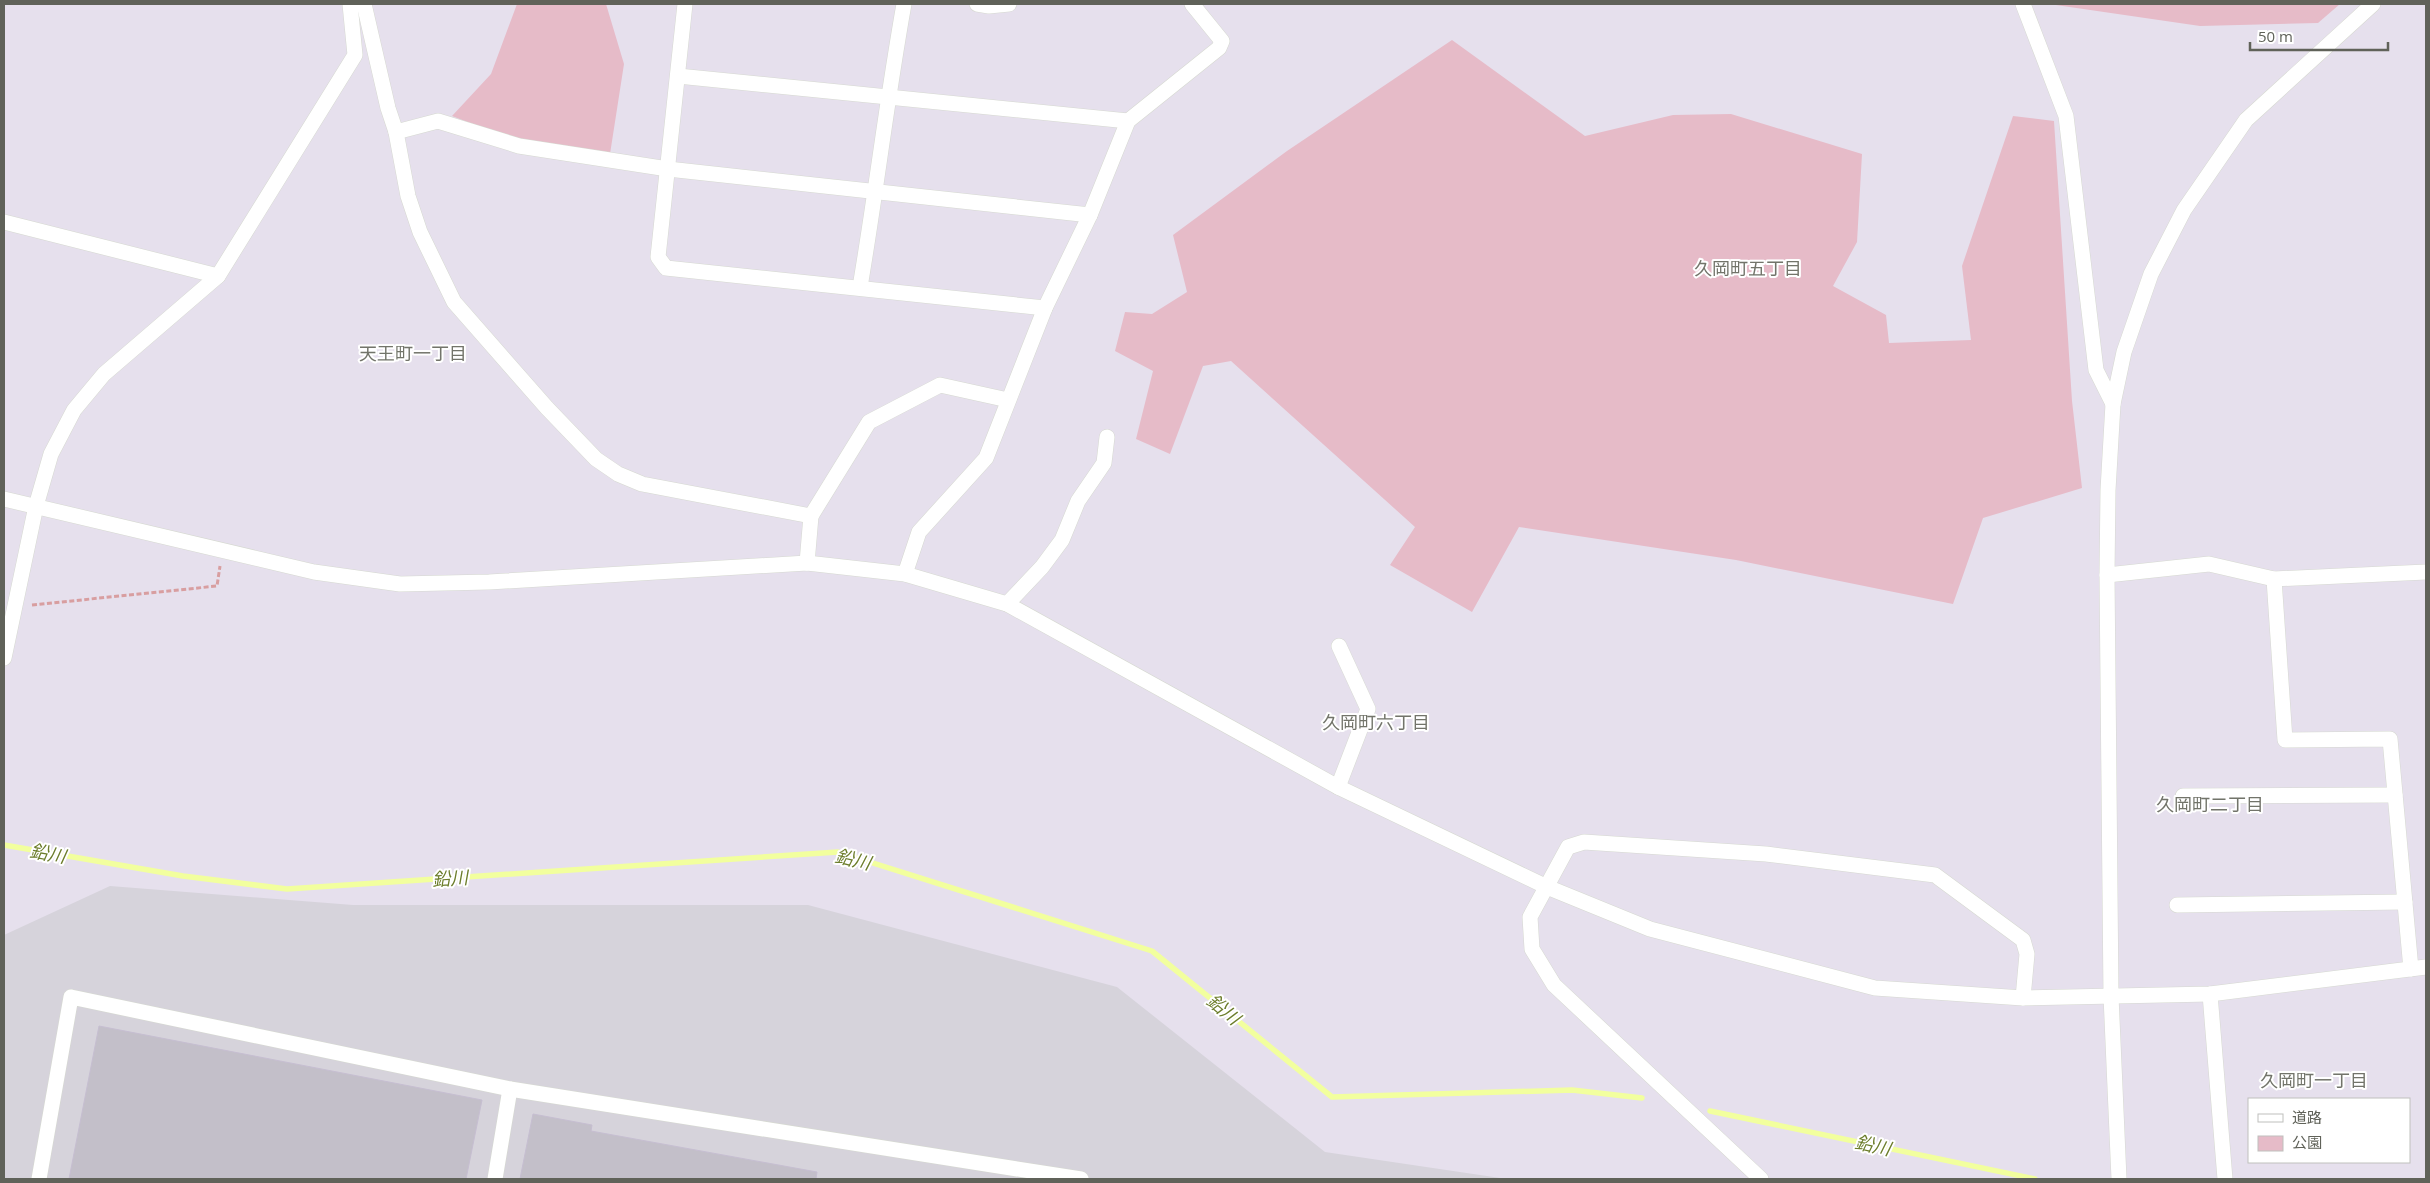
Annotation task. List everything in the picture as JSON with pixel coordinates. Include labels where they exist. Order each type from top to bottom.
[{"type":"street","points":[[4,658],[36,506],[51,454],[74,410],[104,374],[218,276],[355,55],[350,4]]},
{"type":"street","points":[[364,4],[388,108],[396,132],[408,196],[420,232],[454,302],[546,408],[596,459],[618,474],[642,484],[811,516]]},
{"type":"street","points":[[685,4],[658,258],[666,268],[1045,308]]},
{"type":"street","points":[[860,287],[876,193],[888,96],[904,4]]},
{"type":"street","points":[[977,4],[988,6],[1009,4]]},
{"type":"street","points":[[905,574],[919,532],[986,458],[1045,308],[1090,214],[1128,121],[1219,48],[1222,41],[1192,4]]},
{"type":"street","points":[[2023,4],[2066,116],[2096,370],[2113,404]]},
{"type":"street","points":[[2119,1179],[2111,996],[2107,575],[2108,490],[2113,404],[2124,352],[2151,274],[2184,210],[2246,120],[2373,4]]},
{"type":"street","points":[[678,76],[1128,121]]},
{"type":"street","points":[[396,132],[438,121],[518,146],[668,169],[876,193],[1090,214]]},
{"type":"street","points":[[4,222],[218,276]]},
{"type":"street","points":[[807,563],[811,516],[869,422],[940,384],[1008,400]]},
{"type":"street","points":[[1007,604],[1042,567],[1062,540],[1078,502],[1104,463],[1108,436]]},
{"type":"street","points":[[4,499],[314,572],[400,584],[489,582],[807,563],[905,574],[969,591],[1007,604],[1338,787],[1547,887],[1650,929],[1875,988],[2023,998],[2210,994],[2419,968],[2405,902],[2390,739],[2285,740],[2274,579]]},
{"type":"street","points":[[2107,575],[2209,564],[2274,579],[2426,572]]},
{"type":"street","points":[[1338,787],[1368,709],[1339,646]]},
{"type":"street","points":[[2183,796],[2395,795]]},
{"type":"street","points":[[1761,1179],[1554,985],[1532,949],[1530,917],[1568,847],[1584,842],[1766,854],[1935,875],[2023,940],[2028,954],[2023,998]]},
{"type":"street","points":[[2177,905],[2405,902]]},
{"type":"street","points":[[2210,994],[2225,1179]]},
{"type":"street","points":[[39,1179],[71,997],[510,1089],[1082,1179]]},
{"type":"street","points":[[495,1179],[510,1089]]},
{"type":"path","points":[[16,606],[216,586],[223,550]]},
{"type":"shaded area","points":[[110,886],[353,905],[808,905],[1117,987],[1325,1152],[1507,1179],[4,1179],[4,935]]},
{"type":"green space","points":[[517,4],[606,4],[624,64],[610,154],[516,141],[452,116],[491,74]]},
{"type":"green space","points":[[2049,4],[2340,4],[2318,23],[2200,26]]},
{"type":"green space","points":[[1452,40],[1585,136],[1673,115],[1731,114],[1862,154],[1857,242],[1833,286],[1886,315],[1889,343],[1971,340],[1962,266],[2013,116],[2054,121],[2072,401],[2082,488],[1983,518],[1953,604],[1736,560],[1519,527],[1472,612],[1390,565],[1415,527],[1231,361],[1203,366],[1170,454],[1136,439],[1153,371],[1115,351],[1125,312],[1152,314],[1187,292],[1173,235],[1287,151]]},
{"type":"building","points":[[99,1026],[482,1100],[466,1179],[69,1179]]},
{"type":"building","points":[[533,1114],[592,1125],[591,1131],[817,1172],[816,1179],[520,1179]]},
{"type":"waterway","name":"鉛川","points":[[4,845],[183,876],[287,889],[838,852],[1152,951],[1332,1097],[1572,1090],[1642,1098]]},
{"type":"waterway","name":"鉛川","points":[[1710,1111],[2035,1179]]},
{"type":"district","name":"久岡町五丁目","points":[[1748,268]]},
{"type":"district","name":"天王町一丁目","points":[[413,353]]},
{"type":"district","name":"久岡町六丁目","points":[[1376,722]]},
{"type":"district","name":"久岡町二丁目","points":[[2210,804]]},
{"type":"district","name":"久岡町一丁目","points":[[2314,1080]]}]
